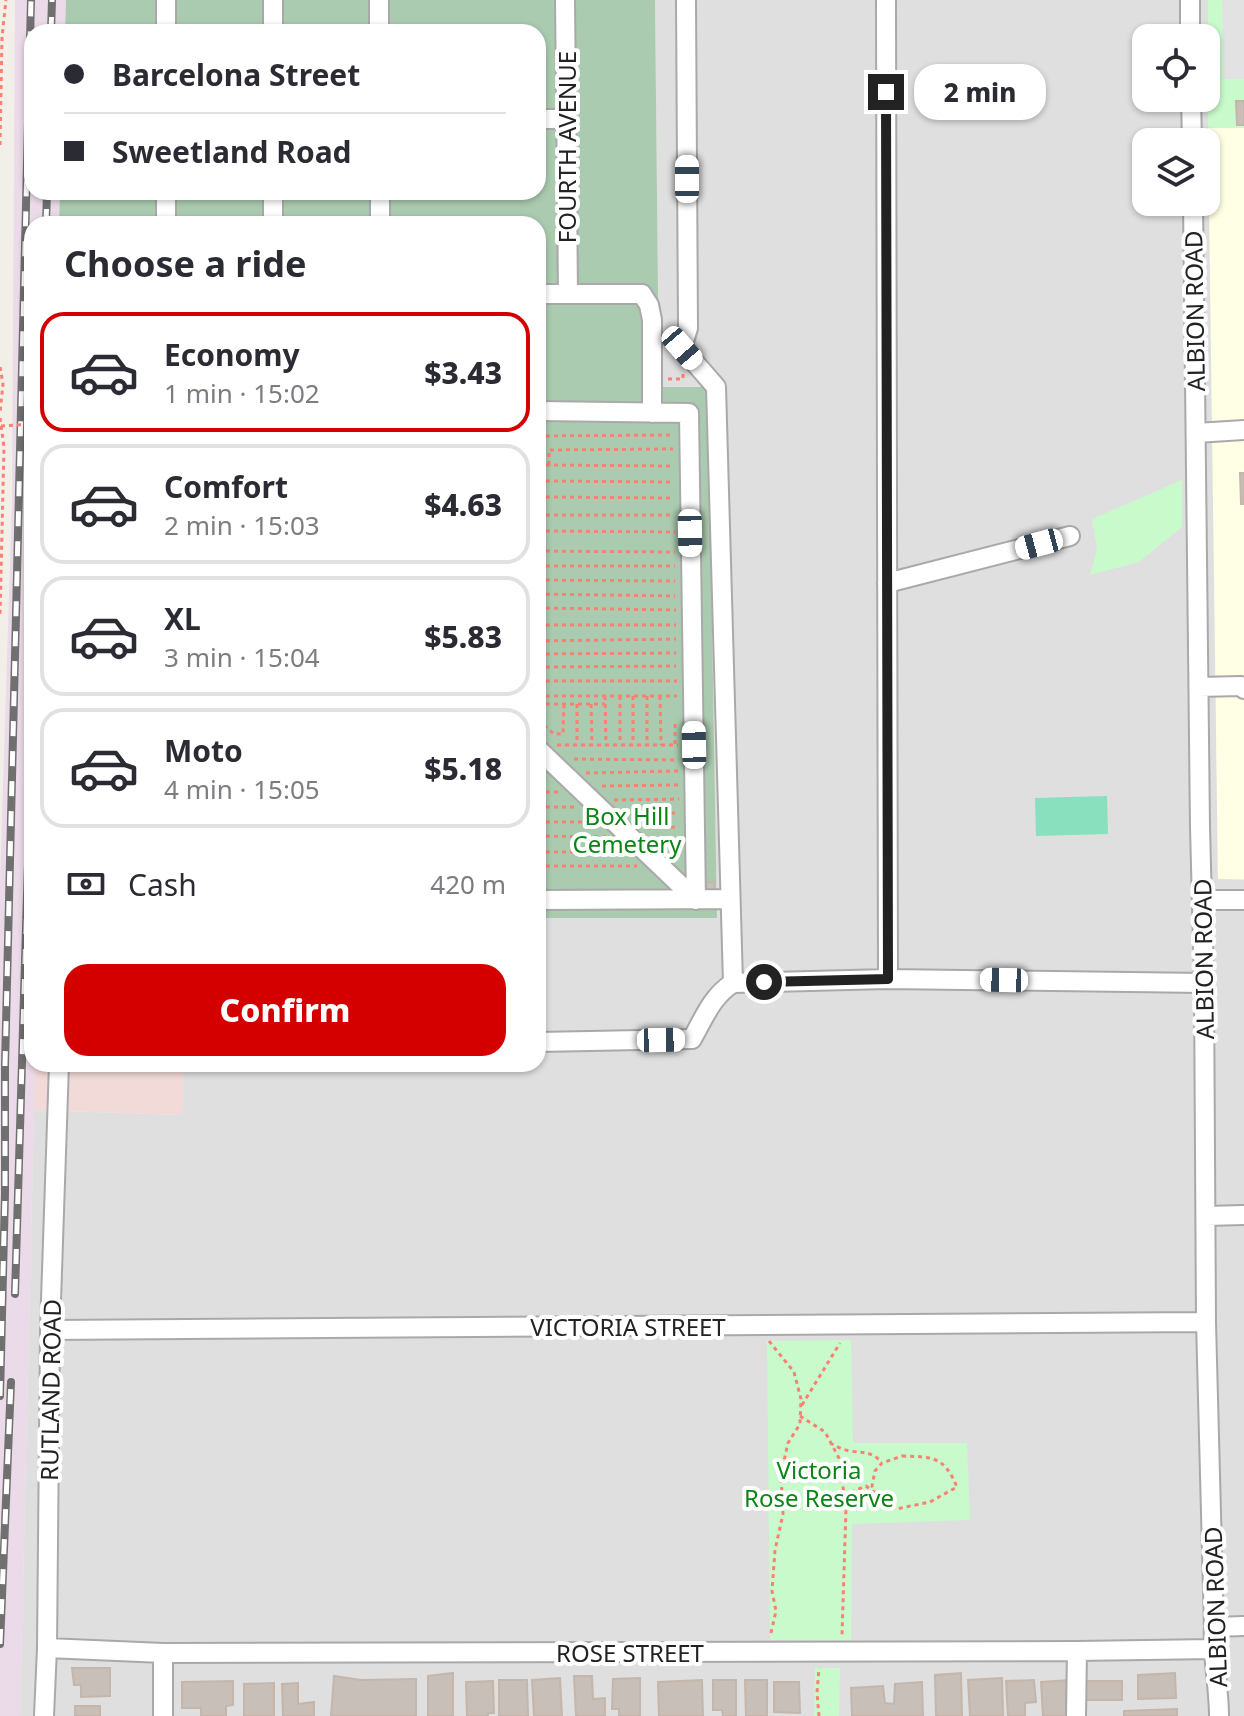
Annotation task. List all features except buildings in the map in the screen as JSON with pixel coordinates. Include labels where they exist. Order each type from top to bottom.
[{"type":"street","points":[[166,0],[166,24]]},
{"type":"street","points":[[273,0],[273,24]]},
{"type":"street","points":[[379,0],[379,24]]},
{"type":"street","name":"FOURTH AVENUE","points":[[565,0],[568,293]]},
{"type":"street","points":[[686,0],[688,328],[682,348],[716,387],[733,983]]},
{"type":"street","points":[[886,0],[888,979]]},
{"type":"street","points":[[1190,0],[1190,24]]},
{"type":"street","points":[[546,119],[566,119]]},
{"type":"street","name":"ALBION ROAD","points":[[1193,216],[1206,1322],[1213,1649],[1219,1685],[1219,1716]]},
{"type":"street","points":[[546,294],[642,294],[649,305],[652,320],[652,413]]},
{"type":"street","points":[[546,411],[689,413],[696,900]]},
{"type":"street","points":[[1196,433],[1244,430]]},
{"type":"street","points":[[887,583],[1070,536]]},
{"type":"street","points":[[1199,687],[1243,686]]},
{"type":"street","points":[[546,751],[570,780],[696,900]]},
{"type":"street","points":[[546,900],[729,899]]},
{"type":"street","points":[[1202,900],[1244,900]]},
{"type":"street","points":[[546,1042],[692,1039],[715,998],[733,983],[888,979],[1204,983]]},
{"type":"street","name":"RUTLAND ROAD","points":[[44,1716],[50,1330],[59,1072]]},
{"type":"street","points":[[1206,1216],[1244,1215]]},
{"type":"street","name":"VICTORIA STREET","points":[[50,1330],[1206,1322]]},
{"type":"street","points":[[1214,1627],[1244,1626]]},
{"type":"street","name":"ROSE STREET","points":[[47,1648],[163,1653],[1213,1649]]},
{"type":"street","points":[[1076,1716],[1077,1651]]},
{"type":"street","points":[[163,1653],[163,1716]]},
{"type":"path","points":[[0,145],[2,37],[6,0]]},
{"type":"path","points":[[652,380],[683,379],[682,348]]},
{"type":"path","points":[[0,367],[3,384],[0,416],[4,447],[0,615]]},
{"type":"path","points":[[1,426],[24,425]]},
{"type":"path","points":[[546,442],[691,569]]},
{"type":"path","points":[[549,450],[691,569],[549,465],[549,450]]},
{"type":"path","points":[[546,486],[691,569]]},
{"type":"path","points":[[546,501],[691,569]]},
{"type":"path","points":[[546,518],[691,569]]},
{"type":"path","points":[[546,533],[691,569]]},
{"type":"path","points":[[546,552],[691,569]]},
{"type":"path","points":[[546,566],[691,569]]},
{"type":"path","points":[[546,579],[691,569]]},
{"type":"path","points":[[546,593],[691,569]]},
{"type":"path","points":[[546,606],[691,569]]},
{"type":"path","points":[[546,622],[691,569]]},
{"type":"path","points":[[546,637],[691,569]]},
{"type":"path","points":[[546,650],[691,569]]},
{"type":"path","points":[[546,662],[691,569]]},
{"type":"path","points":[[546,675],[691,569]]},
{"type":"path","points":[[691,569],[660,696],[661,745],[694,793]]},
{"type":"path","points":[[546,696],[660,696]]},
{"type":"path","points":[[605,696],[606,744]]},
{"type":"path","points":[[620,696],[620,744]]},
{"type":"path","points":[[633,696],[633,744]]},
{"type":"path","points":[[647,696],[647,744]]},
{"type":"path","points":[[546,704],[605,704]]},
{"type":"path","points":[[546,727],[554,734],[563,734],[564,704]]},
{"type":"path","points":[[577,704],[577,744]]},
{"type":"path","points":[[591,704],[592,744]]},
{"type":"path","points":[[546,751],[577,744],[661,745]]},
{"type":"path","points":[[546,751],[694,793]]},
{"type":"path","points":[[570,780],[694,793]]},
{"type":"path","points":[[570,780],[694,793]]},
{"type":"path","points":[[546,849],[618,825],[694,793]]},
{"type":"path","points":[[546,835],[618,825],[694,793]]},
{"type":"path","points":[[546,822],[618,825],[694,793]]},
{"type":"path","points":[[546,809],[618,825],[694,793]]},
{"type":"path","points":[[546,866],[661,865]]},
{"type":"path","points":[[769,1341],[794,1372],[801,1399],[800,1424],[788,1443],[781,1474],[783,1514],[775,1550],[772,1591],[776,1611],[770,1640]]},
{"type":"path","points":[[801,1407],[840,1343]]},
{"type":"path","points":[[800,1416],[825,1432],[839,1458],[845,1517],[842,1640],[821,1649],[817,1693],[819,1716]]},
{"type":"path","points":[[830,1443],[876,1456],[882,1463]]},
{"type":"path","points":[[902,1456],[931,1457],[950,1470],[957,1487],[930,1502],[896,1509],[878,1498],[877,1494],[872,1486],[875,1471],[882,1463],[902,1456]]},
{"type":"path","points":[[845,1517],[854,1491],[866,1486],[877,1494]]},
{"type":"shaded area","points":[[15,0],[66,0],[65,24],[24,24],[24,200],[60,200],[59,216],[24,216],[24,1072],[34,1072],[34,1110],[20,1716],[0,1716],[0,881],[12,499]]},
{"type":"shaded area","points":[[655,0],[1208,0],[1208,24],[1132,24],[1132,112],[1209,112],[1209,128],[1132,128],[1132,216],[1210,216],[1218,879],[1244,880],[1244,1716],[20,1716],[34,1110],[182,1115],[183,1072],[546,1072],[546,918],[717,917],[707,387],[659,387]]},
{"type":"shaded area","points":[[1222,0],[1244,0],[1244,79],[1223,79]]},
{"type":"shaded area","points":[[1220,128],[1244,128],[1244,879],[1218,879],[1209,216],[1220,216]]},
{"type":"shaded area","points":[[34,1072],[183,1072],[182,1115],[34,1110]]},
{"type":"green space","name":"Box Hill Cemetery","points":[[66,0],[655,0],[659,387],[708,387],[717,918],[546,918],[546,216],[59,216],[60,200],[546,200],[546,24],[65,24]]},
{"type":"green space","points":[[1208,0],[1244,0],[1244,128],[1208,128],[1208,112],[1220,112],[1220,24],[1208,24]]},
{"type":"green space","points":[[1182,480],[1182,527],[1139,562],[1090,575],[1097,549],[1092,519]]},
{"type":"green space","points":[[1107,796],[1108,834],[1036,836],[1035,798]]},
{"type":"green space","name":"Victoria Rose Reserve","points":[[851,1340],[853,1443],[967,1443],[970,1520],[852,1524],[851,1640],[770,1640],[767,1341]]},
{"type":"green space","points":[[815,1668],[840,1668],[839,1716],[814,1716]]},
{"type":"railway","points":[[30,24],[31,0]]},
{"type":"railway","points":[[51,24],[52,0]]},
{"type":"railway","points":[[26,200],[26,216]]},
{"type":"railway","points":[[46,216],[47,200]]},
{"type":"railway","points":[[0,1396],[24,287]]},
{"type":"railway","points":[[15,1294],[24,995]]},
{"type":"railway","points":[[0,1644],[11,1382]]},
{"type":"route","points":[[764,982],[888,979],[886,92]]}]
